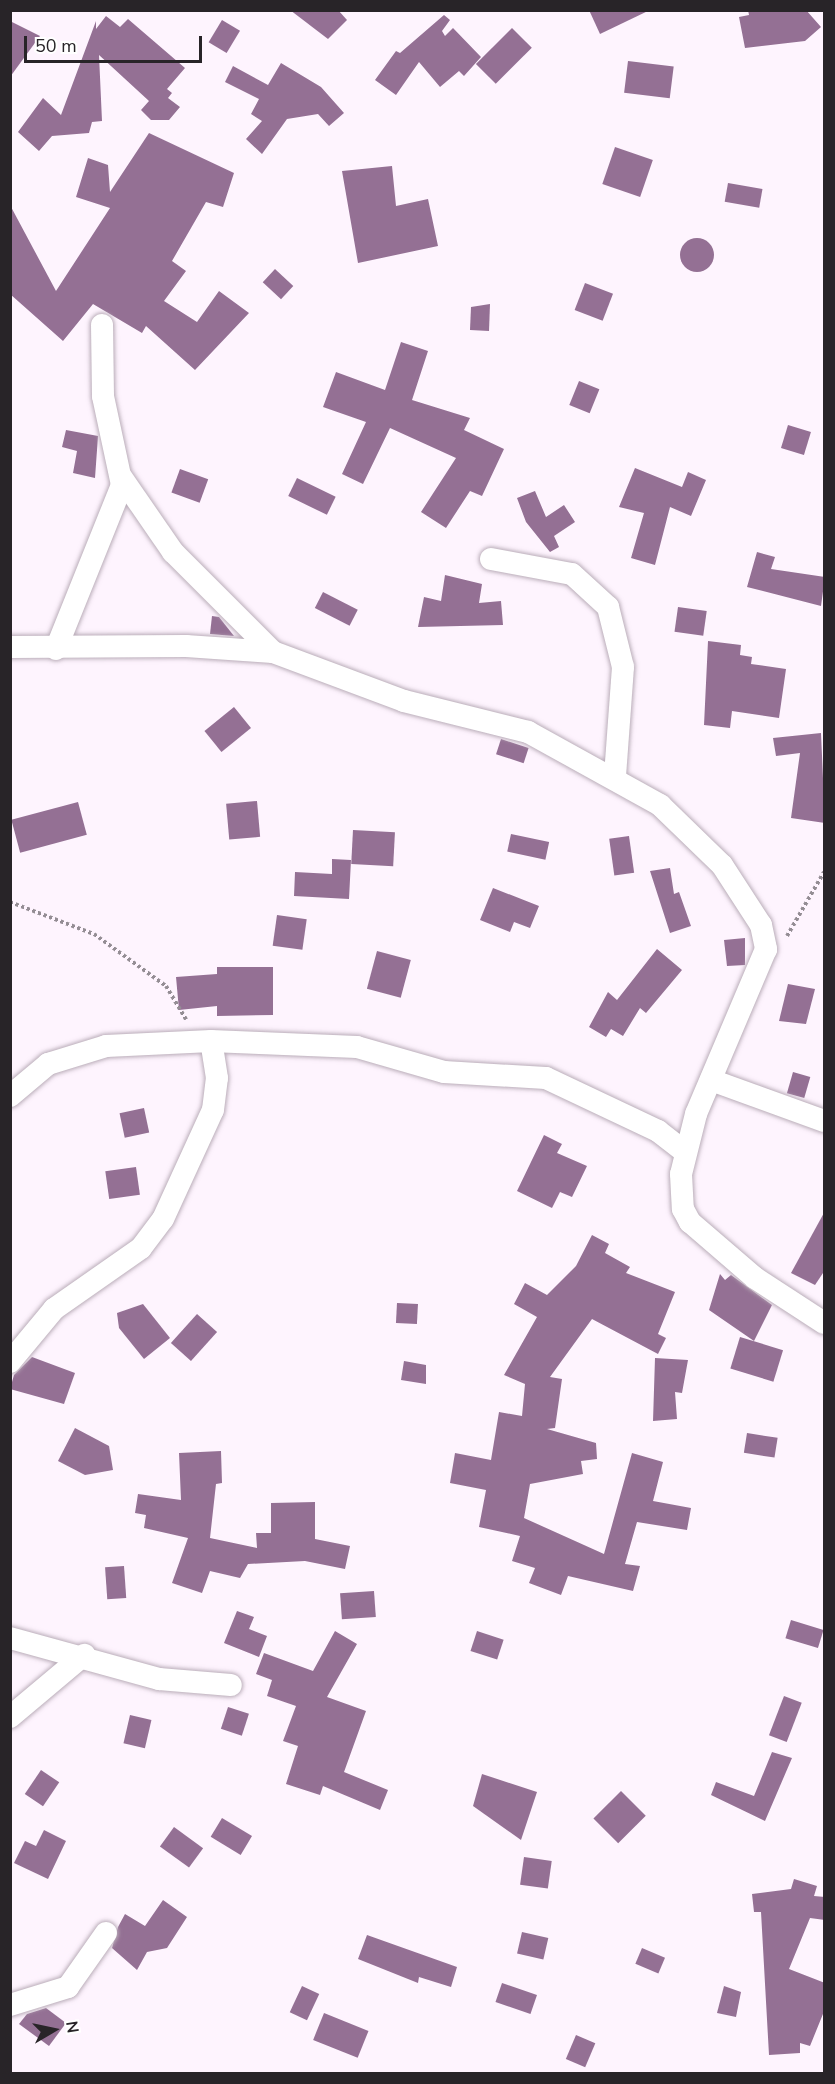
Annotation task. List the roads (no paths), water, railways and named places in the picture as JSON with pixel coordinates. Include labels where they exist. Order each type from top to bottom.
[{"type":"street","points":[[102,325],[103,396],[122,478],[173,552],[273,652]]},
{"type":"street","points":[[56,650],[113,513],[122,478]]},
{"type":"street","points":[[491,559],[572,574],[608,607],[623,667],[615,776]]},
{"type":"street","points":[[10,647],[56,650],[170,645],[273,652],[404,701],[508,724],[615,776],[660,805],[722,865],[761,925],[766,954],[696,1114],[680,1187],[690,1222],[755,1278],[825,1323]]},
{"type":"street","points":[[10,1362],[54,1309],[129,1258],[154,1234],[213,1110],[216,1078],[211,1041]]},
{"type":"street","points":[[10,1095],[48,1064],[90,1048],[211,1041],[357,1047],[444,1072],[546,1077],[658,1131],[686,1152]]},
{"type":"street","points":[[711,1080],[825,1121]]},
{"type":"street","points":[[658,1131],[696,1114]]},
{"type":"street","points":[[10,1638],[84,1655],[159,1679],[231,1685]]},
{"type":"street","points":[[10,1717],[84,1655]]},
{"type":"street","points":[[10,2005],[68,1987],[106,1934]]}]
